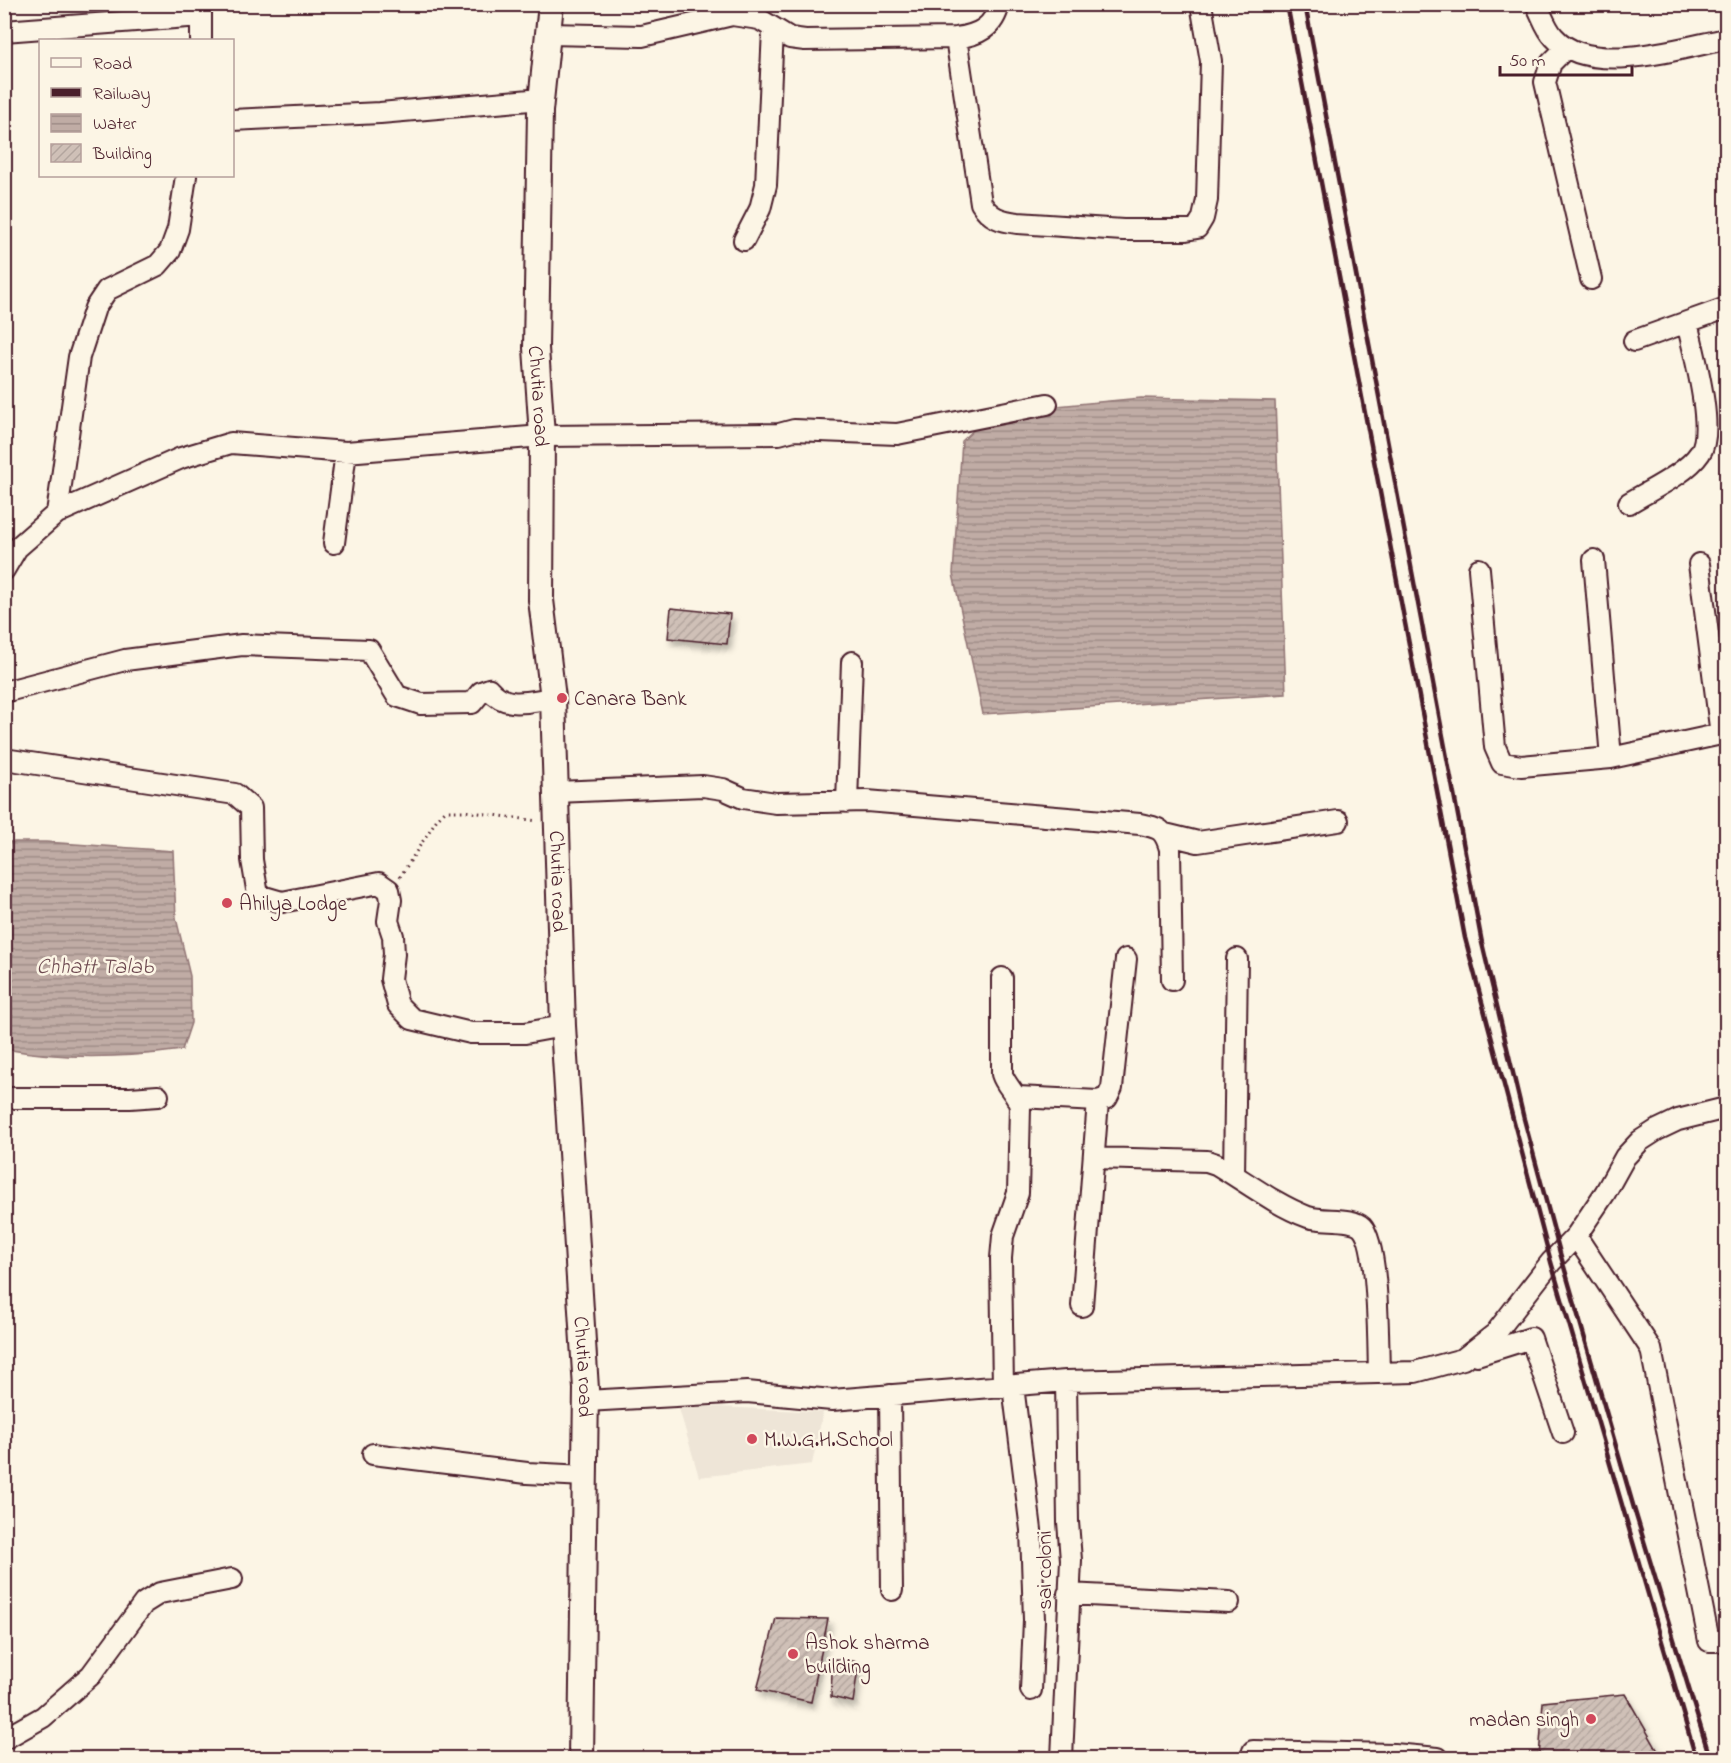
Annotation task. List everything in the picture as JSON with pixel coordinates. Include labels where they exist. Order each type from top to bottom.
[{"type":"street","name":"Chutia road","points":[[551,4],[542,99],[536,348],[542,436],[541,600],[553,698],[563,1026],[586,1401],[580,1758]]},
{"type":"street","points":[[548,34],[642,36],[732,15],[759,20],[790,38],[805,40],[956,38],[979,34],[996,17],[999,4]]},
{"type":"street","points":[[956,38],[981,203],[987,213],[1001,221],[1018,223],[1123,230],[1186,230],[1197,228],[1203,218],[1207,200],[1211,61],[1201,4]]},
{"type":"street","points":[[1536,4],[1552,36],[1566,48],[1590,57],[1616,59],[1726,39]]},
{"type":"street","points":[[4,31],[201,10],[201,39]]},
{"type":"street","points":[[744,240],[760,209],[766,185],[773,29]]},
{"type":"street","points":[[1566,48],[1551,63],[1545,82],[1591,279]]},
{"type":"street","points":[[234,120],[380,113],[542,99]]},
{"type":"street","points":[[57,513],[79,357],[95,308],[107,291],[158,265],[170,251],[178,229],[186,177]]},
{"type":"street","points":[[1634,341],[1726,308]]},
{"type":"street","points":[[1629,503],[1684,469],[1700,453],[1705,444],[1707,428],[1704,404],[1688,322]]},
{"type":"street","points":[[4,570],[11,548],[57,513],[181,458],[231,443],[346,452],[542,436],[779,434],[794,430],[897,434],[1047,404]]},
{"type":"street","points":[[334,543],[346,452]]},
{"type":"street","points":[[1594,560],[1611,758]]},
{"type":"street","points":[[1479,569],[1495,747],[1502,763],[1521,766],[1611,758],[1724,734],[1699,564]]},
{"type":"street","points":[[4,692],[125,660],[242,645],[369,650],[397,696],[421,704],[472,703],[481,692],[489,689],[497,699],[517,703],[553,698]]},
{"type":"street","points":[[847,802],[852,662]]},
{"type":"street","points":[[4,759],[235,794],[251,808],[252,860],[258,896],[282,902],[379,883],[389,890],[391,900],[388,921],[393,936],[394,954],[391,979],[398,1005],[412,1019],[471,1033],[525,1033],[563,1026]]},
{"type":"street","points":[[556,792],[704,786],[723,789],[743,798],[776,803],[889,803],[1140,824],[1157,827],[1165,834],[1198,842],[1338,821]]},
{"type":"street","points":[[1165,834],[1170,849],[1172,980]]},
{"type":"street","points":[[1018,1097],[1098,1101],[1107,1098],[1112,1088],[1126,959]]},
{"type":"street","points":[[1234,1175],[1237,959]]},
{"type":"street","points":[[1002,978],[1002,1074],[1005,1083],[1018,1097],[1020,1107],[1018,1193],[1003,1236],[1001,1258],[1008,1386],[1031,1530],[1035,1620],[1031,1690]]},
{"type":"street","points":[[4,1098],[158,1096]]},
{"type":"street","points":[[1082,1306],[1098,1101]]},
{"type":"street","points":[[1463,1359],[1495,1334],[1551,1262],[1576,1236],[1605,1193],[1624,1157],[1657,1130],[1678,1120],[1726,1108]]},
{"type":"street","points":[[1094,1158],[1200,1160],[1216,1164],[1290,1209],[1324,1221],[1354,1223],[1360,1226],[1366,1233],[1372,1253],[1379,1373]]},
{"type":"street","points":[[1576,1236],[1651,1349],[1709,1641],[1726,1641]]},
{"type":"street","points":[[586,1401],[747,1392],[832,1400],[1066,1381],[1415,1372],[1532,1338],[1563,1433]]},
{"type":"street","name":"sai coloni","points":[[1062,1758],[1071,1560],[1068,1522],[1066,1381]]},
{"type":"street","points":[[890,1395],[892,1590]]},
{"type":"street","points":[[374,1454],[527,1473],[585,1476]]},
{"type":"street","points":[[4,1739],[43,1717],[91,1675],[144,1603],[160,1593],[232,1579]]},
{"type":"street","points":[[1068,1594],[1230,1602]]},
{"type":"street","points":[[1251,1758],[1253,1751],[1394,1754],[1438,1758]]},
{"type":"path","points":[[389,890],[437,819],[445,811],[464,811],[558,823]]},
{"type":"shaded area","name":"M.W.G.H.School","points":[[678,1405],[823,1412],[812,1464],[699,1477]]},
{"type":"water","points":[[1141,398],[1275,401],[1286,694],[983,714],[953,574],[962,441],[993,412]]},
{"type":"water","name":"Chhatt Talab","points":[[5,842],[46,842],[173,851],[176,918],[190,976],[191,1023],[182,1050],[94,1057],[49,1055],[5,1049]]},
{"type":"building","points":[[671,608],[730,614],[727,644],[668,638]]},
{"type":"building","name":"Ashok sharma building","points":[[776,1618],[828,1619],[811,1702],[757,1690]]},
{"type":"building","points":[[835,1659],[859,1662],[853,1702],[831,1697]]},
{"type":"building","name":"madan singh","points":[[1625,1694],[1660,1758],[1539,1758],[1543,1702]]},
{"type":"railway","points":[[1287,4],[1465,938],[1551,1262],[1696,1758]]},
{"type":"railway","points":[[1305,4],[1482,943],[1524,1119],[1560,1253],[1710,1758]]},
{"type":"place","name":"Canara Bank","points":[[562,698]]},
{"type":"place","name":"Ahilya Lodge","points":[[227,903]]},
{"type":"place","name":"M.W.G.H.School","points":[[752,1439]]},
{"type":"place","name":"Ashok sharma building","points":[[793,1654]]},
{"type":"place","name":"madan singh","points":[[1591,1719]]}]
